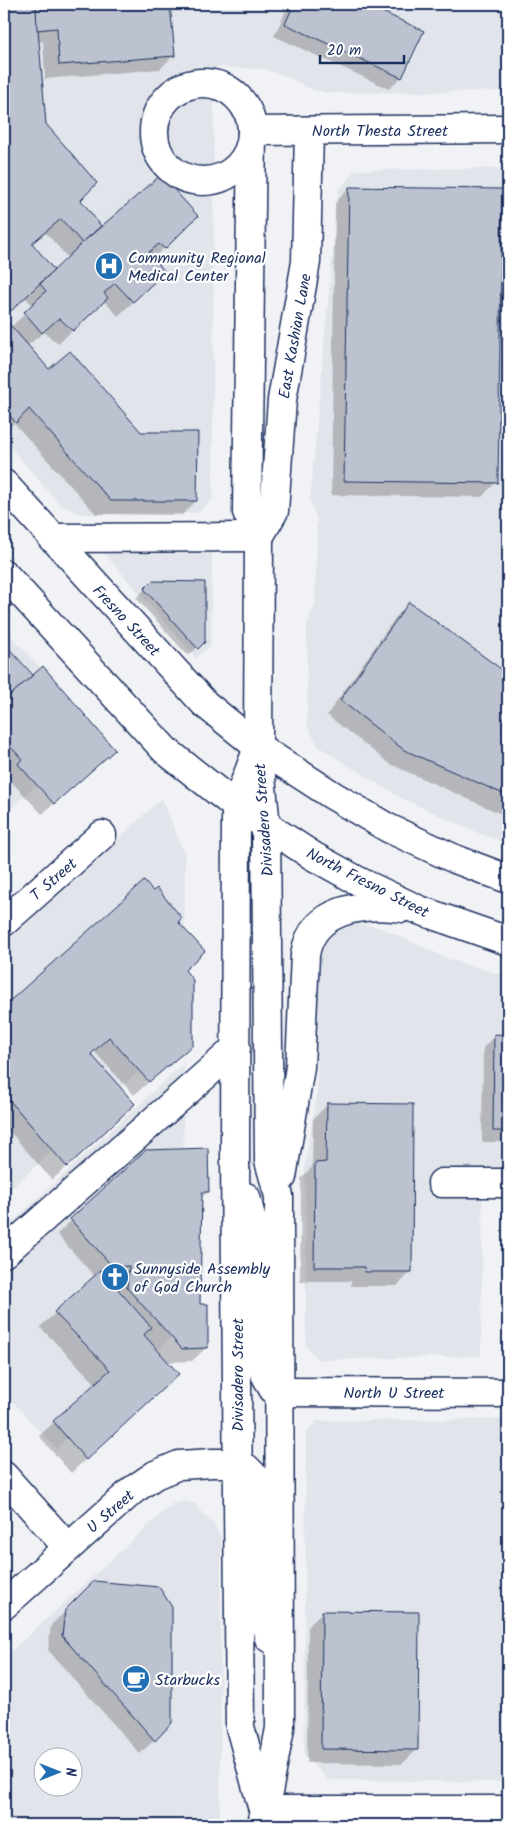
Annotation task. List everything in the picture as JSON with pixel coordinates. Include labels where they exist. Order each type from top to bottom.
[{"type":"main road","name":"North Thesta Street","points":[[252,130],[508,129]]},
{"type":"main road","name":"East Kashian Lane","points":[[252,130],[246,512],[259,537],[258,747]]},
{"type":"main road","name":"East Kashian Lane","points":[[259,537],[274,511],[282,400],[306,262],[310,131]]},
{"type":"main road","name":"Fresno Street","points":[[4,484],[205,704],[258,747]]},
{"type":"main road","points":[[52,538],[259,537]]},
{"type":"main road","points":[[4,574],[165,750],[236,806]]},
{"type":"main road","points":[[258,747],[332,795],[388,828],[455,859],[508,880]]},
{"type":"main road","name":"Divisadero Street","points":[[258,747],[236,806],[235,1157],[240,1727],[263,1818]]},
{"type":"main road","name":"Divisadero Street","points":[[258,747],[266,827],[269,1161],[279,1196],[280,1392],[280,1728],[263,1818]]},
{"type":"main road","name":"North Fresno Street","points":[[236,806],[266,827],[352,878],[419,910],[508,941]]},
{"type":"main road","name":"T Street","points":[[4,922],[102,835]]},
{"type":"main road","points":[[279,1196],[300,1067],[305,955],[308,942],[326,919],[353,908],[376,906],[419,910]]},
{"type":"main road","points":[[4,1253],[236,1048]]},
{"type":"main road","points":[[235,1157],[256,1237],[260,1362],[273,1389],[280,1392]]},
{"type":"main road","points":[[442,1183],[508,1183]]},
{"type":"main road","name":"North U Street","points":[[280,1392],[508,1393]]},
{"type":"main road","points":[[237,1463],[254,1476],[259,1487],[257,1590],[279,1676]]},
{"type":"main road","name":"U Street","points":[[4,1605],[133,1490],[155,1475],[180,1465],[237,1463]]},
{"type":"main road","points":[[4,1476],[68,1548]]},
{"type":"main road","points":[[263,1818],[508,1810]]},
{"type":"shaded area","name":"Community Regional Medical Center","points":[[4,4],[508,4],[508,91],[329,93],[310,89],[288,77],[264,69],[214,67],[213,499],[198,513],[81,514],[61,506],[4,440]]},
{"type":"shaded area","points":[[508,168],[508,843],[483,835],[401,798],[319,747],[307,725],[307,624],[315,604],[317,519],[310,501],[338,191],[355,170]]},
{"type":"shaded area","points":[[103,552],[212,553],[211,645],[196,658]]},
{"type":"shaded area","points":[[4,628],[96,729],[4,815]]},
{"type":"shaded area","points":[[162,798],[185,855],[184,1030],[4,1195],[4,945]]},
{"type":"shaded area","points":[[354,923],[381,928],[449,959],[499,974],[508,973],[508,1168],[483,1170],[481,1356],[318,1360],[306,1346],[305,1164],[317,1094],[319,955],[322,944],[342,927]]},
{"type":"shaded area","points":[[184,1063],[182,1327],[56,1449],[4,1392],[4,1230]]},
{"type":"shaded area","points":[[508,1419],[508,1782],[328,1780],[304,1755],[306,1432],[317,1421]]},
{"type":"shaded area","points":[[183,1501],[194,1503],[214,1525],[221,1537],[220,1825],[4,1825],[4,1658],[172,1504]]},
{"type":"building","points":[[4,4],[46,4],[46,6],[36,6],[46,124],[97,183],[81,200],[101,226],[82,243],[61,219],[32,243],[54,270],[11,311],[4,303]]},
{"type":"building","points":[[46,4],[170,4],[175,56],[59,65],[57,28],[37,30],[36,6],[46,6]]},
{"type":"building","points":[[294,4],[365,4],[424,31],[402,78],[285,24]]},
{"type":"building","points":[[161,175],[198,216],[165,249],[159,244],[149,252],[165,272],[133,302],[115,283],[104,293],[108,298],[73,331],[59,318],[42,333],[24,312],[46,291],[40,284],[82,243]]},
{"type":"building","points":[[349,187],[502,189],[498,483],[344,481]]},
{"type":"building","points":[[4,318],[49,369],[70,351],[141,432],[198,432],[197,501],[111,501],[29,409],[16,423],[4,409]]},
{"type":"building","points":[[152,581],[205,582],[205,642],[198,649],[144,589]]},
{"type":"building","points":[[409,602],[508,674],[508,796],[404,750],[340,700]]},
{"type":"building","points":[[4,643],[33,675],[4,701]]},
{"type":"building","points":[[43,666],[115,750],[54,804],[18,764],[22,759],[4,740],[4,701]]},
{"type":"building","points":[[144,881],[153,891],[157,888],[182,918],[178,922],[205,951],[185,970],[193,980],[193,1045],[149,1082],[109,1037],[91,1054],[135,1104],[67,1167],[4,1094],[4,1006]]},
{"type":"building","points":[[494,1034],[508,1035],[508,1131],[493,1131]]},
{"type":"building","points":[[327,1103],[413,1104],[412,1272],[365,1272],[364,1267],[314,1267],[315,1163],[326,1162]]},
{"type":"building","points":[[208,1148],[209,1192],[202,1192],[200,1304],[208,1304],[208,1348],[182,1349],[127,1288],[129,1266],[113,1267],[70,1219],[146,1150]]},
{"type":"building","points":[[101,1270],[151,1327],[144,1335],[179,1374],[86,1460],[53,1421],[110,1370],[54,1312]]},
{"type":"building","name":"Starbucks","points":[[94,1581],[159,1587],[172,1607],[172,1723],[155,1741],[62,1636],[65,1610]]},
{"type":"building","points":[[322,1611],[419,1612],[418,1750],[321,1749]]},
{"type":"place","name":"Community Regional Medical Center","points":[[109,266]]},
{"type":"place","name":"Sunnyside Assembly of God Church","points":[[115,1277]]},
{"type":"place","name":"Starbucks","points":[[136,1679]]}]
